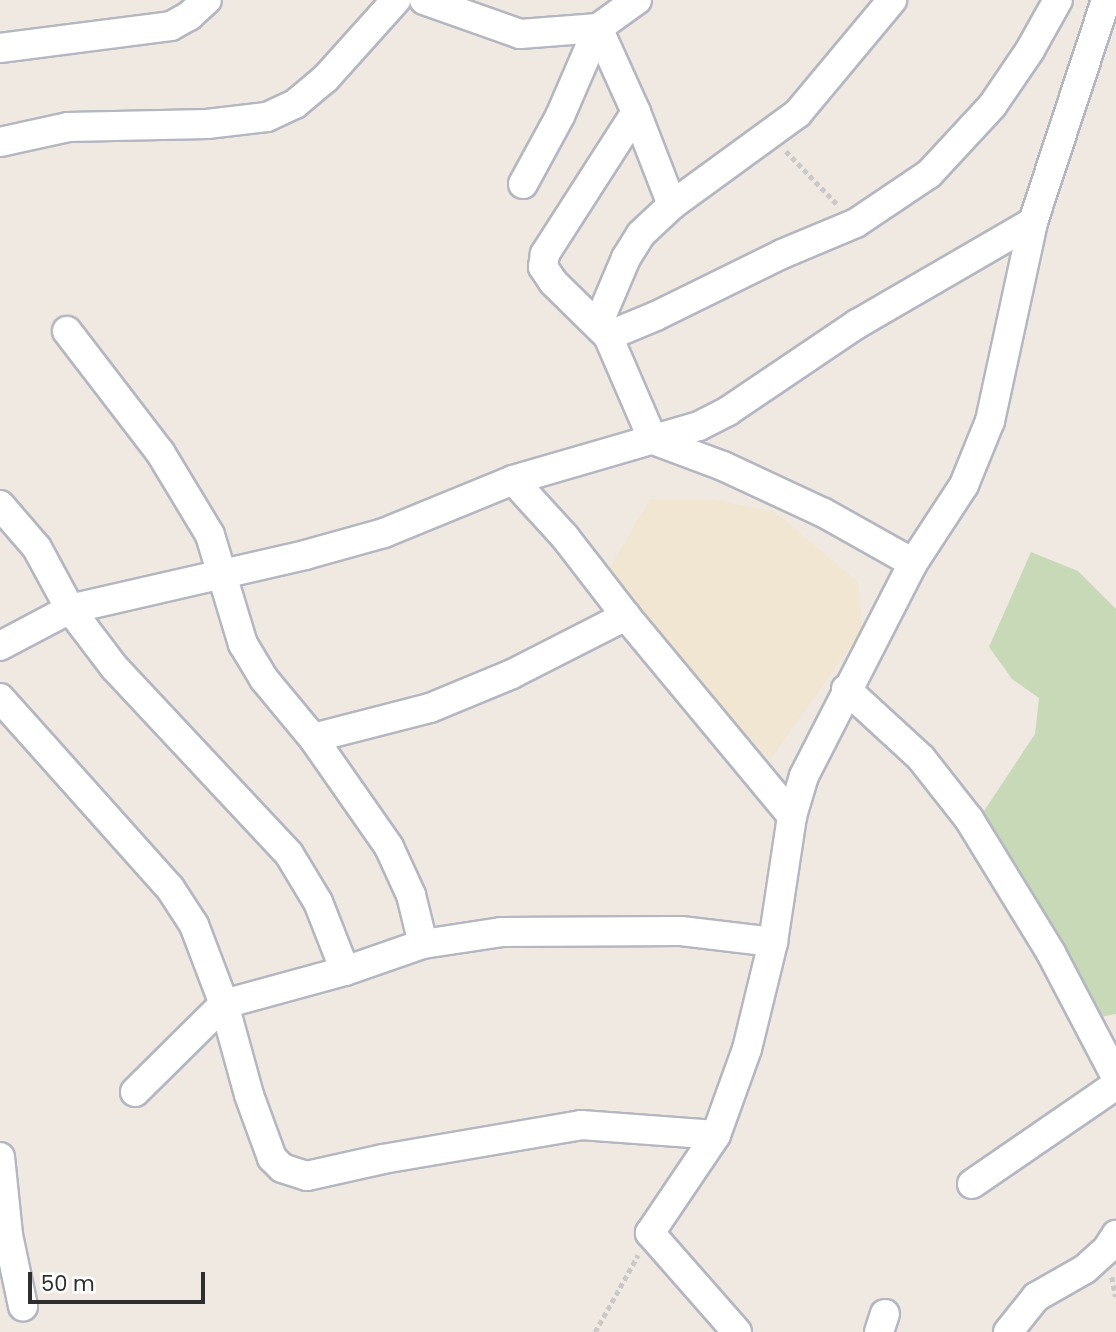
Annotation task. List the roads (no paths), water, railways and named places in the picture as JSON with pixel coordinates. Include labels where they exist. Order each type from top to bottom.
[{"type":"street","points":[[0,48],[171,26],[189,16],[207,0]]},
{"type":"street","points":[[0,142],[68,127],[207,124],[267,117],[295,104],[326,78],[396,0]]},
{"type":"street","points":[[424,0],[468,9],[520,34],[598,28]]},
{"type":"street","points":[[523,184],[560,116],[598,28],[637,0]]},
{"type":"street","points":[[603,330],[626,258],[641,234],[672,205],[798,113],[892,0]]},
{"type":"street","points":[[603,330],[656,316],[782,254],[856,223],[929,174],[992,106],[1030,50],[1058,0]]},
{"type":"street","points":[[737,1332],[650,1233],[716,1136],[747,1049],[773,942],[792,816],[804,776],[846,689],[913,563],[964,485],[990,421],[1033,222],[1106,0]]},
{"type":"street","points":[[598,28],[636,112],[672,205]]},
{"type":"street","points":[[636,112],[545,254],[543,267],[553,282],[603,330],[653,440],[723,466],[824,513],[913,563]]},
{"type":"street","points":[[0,646],[70,608],[223,574],[384,533],[513,480],[699,426],[728,411],[857,324],[1033,222]]},
{"type":"street","points":[[67,331],[160,452],[210,536],[243,643],[264,679],[313,738],[389,847],[411,895],[424,944]]},
{"type":"street","points":[[513,480],[565,537],[626,616],[792,816]]},
{"type":"street","points":[[0,505],[37,548],[70,608],[140,697],[289,854],[318,902],[345,971]]},
{"type":"street","points":[[313,738],[430,708],[512,674],[626,616]]},
{"type":"street","points":[[846,689],[921,758],[969,819],[1051,953],[1116,1077]]},
{"type":"street","points":[[0,698],[170,888],[194,925],[224,1004],[249,1095],[272,1158],[282,1168],[307,1176],[383,1158],[581,1125],[716,1136]]},
{"type":"street","points":[[135,1093],[224,1004],[345,971],[424,944],[501,932],[580,929],[681,931],[773,942]]},
{"type":"street","points":[[972,1184],[1116,1085]]},
{"type":"street","points":[[0,1157],[8,1235],[23,1306]]},
{"type":"street","points":[[1008,1332],[1036,1297],[1085,1269],[1107,1249],[1116,1235]]}]
